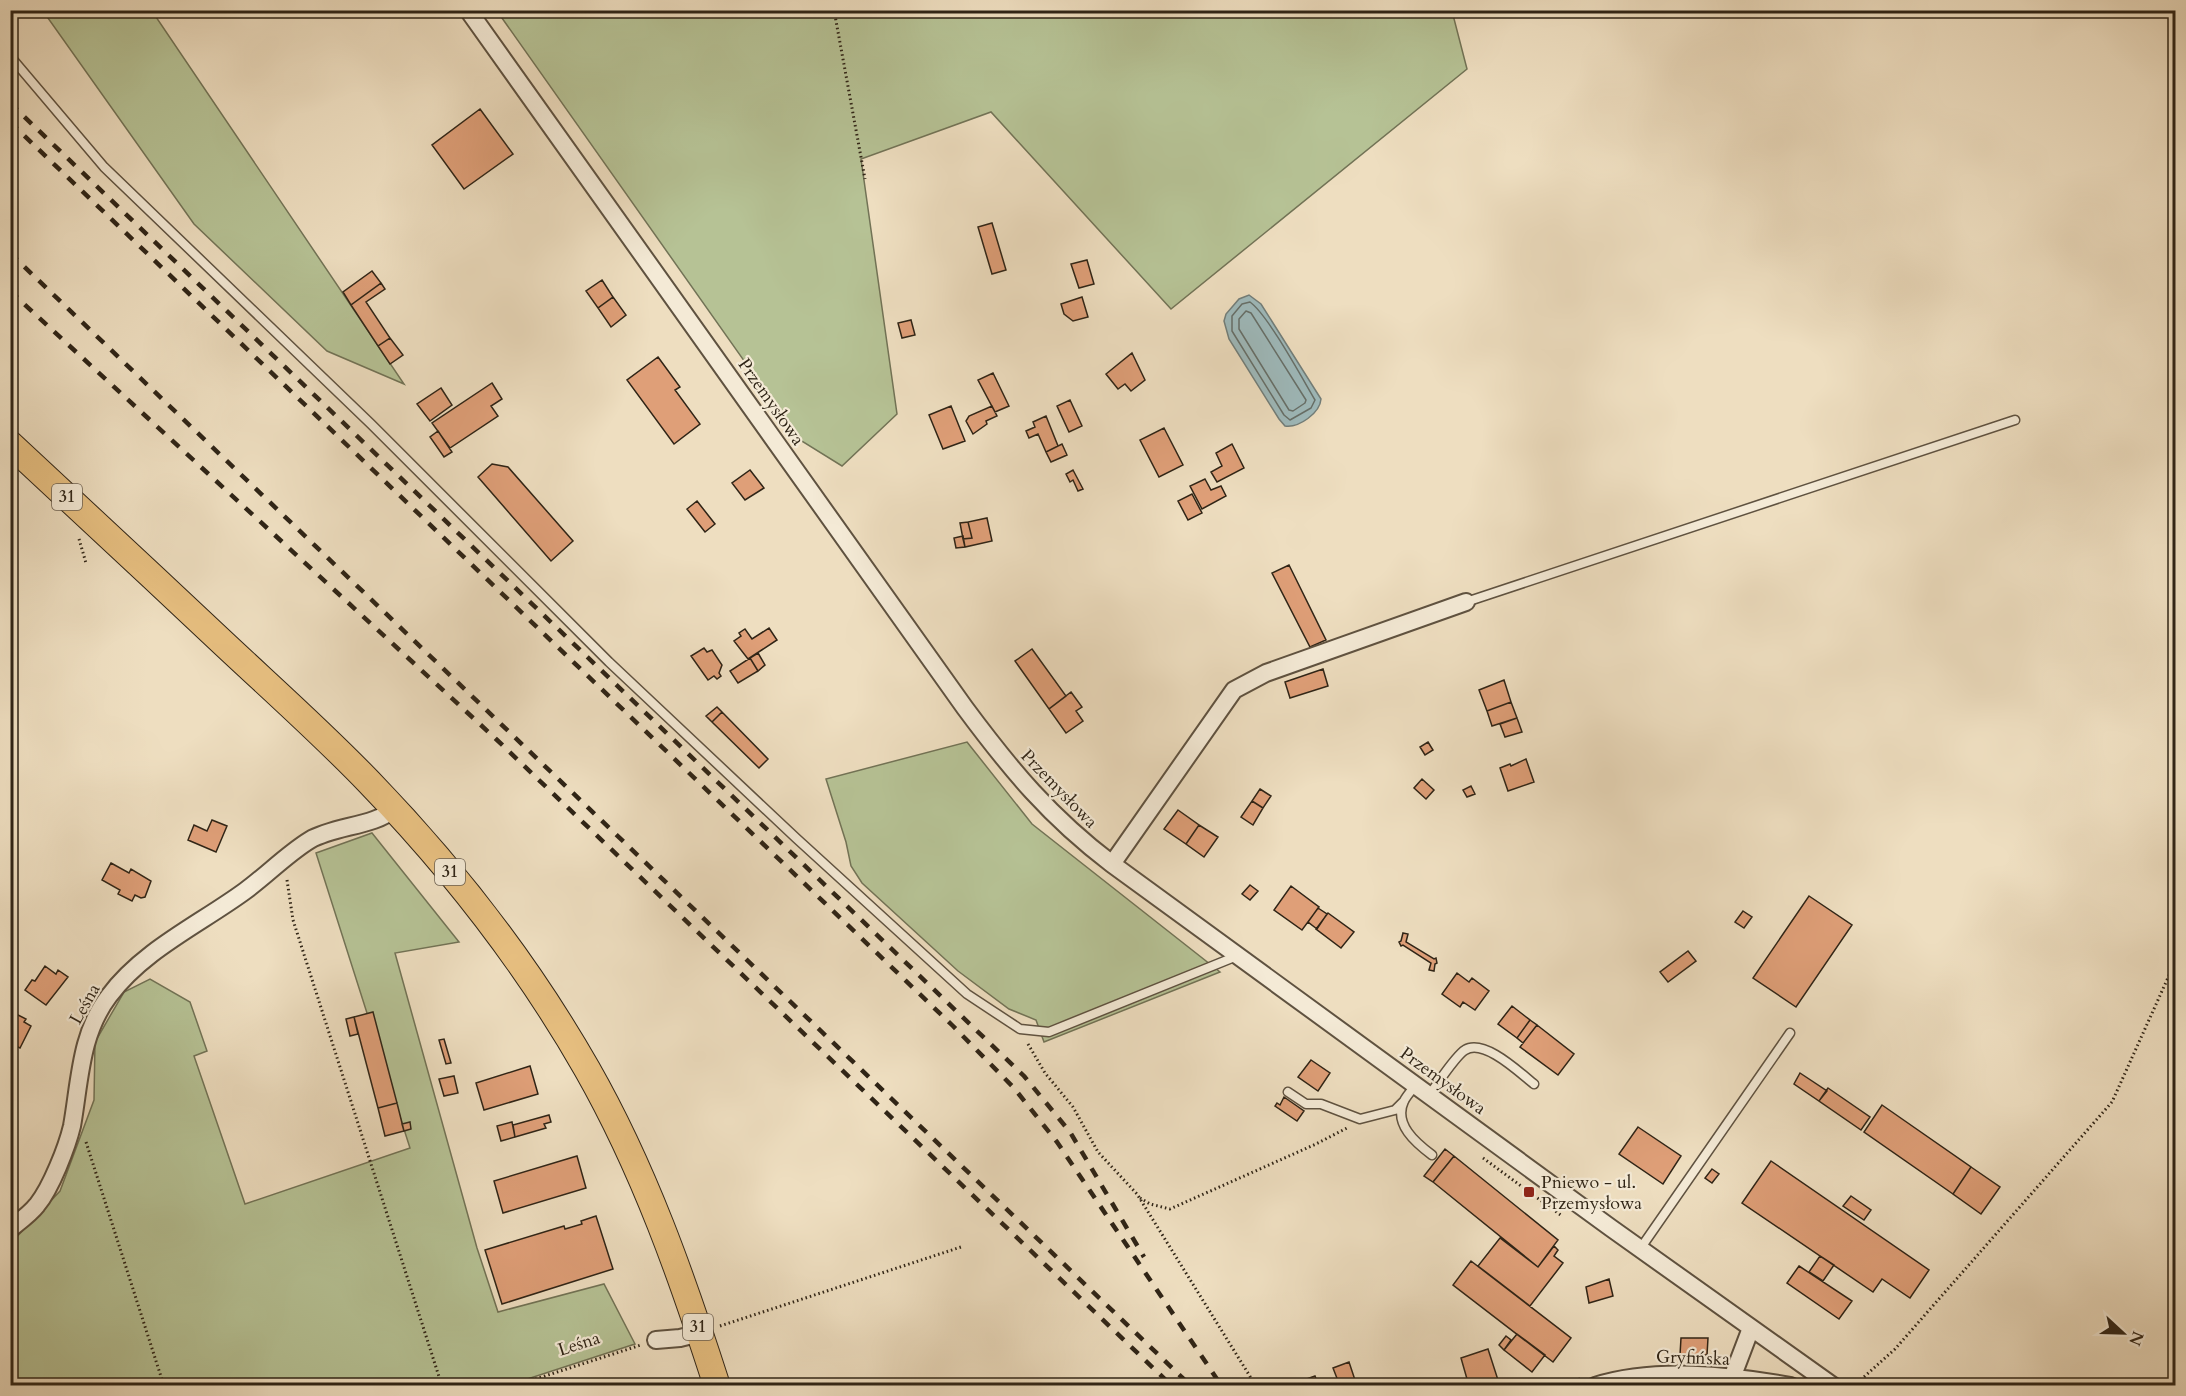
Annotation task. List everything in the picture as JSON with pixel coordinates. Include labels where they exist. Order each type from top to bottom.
[{"type":"main road","name":"31","points":[[10,444],[332,744],[443,863],[486,917],[523,968],[586,1068],[631,1155],[678,1269],[717,1386]]},
{"type":"street","name":"Przemysłowa","points":[[468,10],[984,734],[1016,775],[1044,805],[1065,826],[1112,864],[1828,1384]]},
{"type":"street","points":[[1112,864],[1234,690],[1266,673],[1466,602]]},
{"type":"street","name":"Leśna","points":[[10,1229],[38,1203],[62,1156],[72,1125],[84,1052],[96,1020],[109,995],[140,963],[246,890],[309,841],[322,834],[383,816],[394,809]]},
{"type":"street","points":[[1732,1378],[1751,1328]]},
{"type":"street","points":[[656,1340],[700,1333]]},
{"type":"street","name":"Gryfińska","points":[[1592,1381],[1642,1376],[1732,1378],[1791,1386]]},
{"type":"lane","points":[[10,56],[104,167],[371,424],[609,662],[796,838],[967,994],[1020,1029],[1049,1032],[1237,956]]},
{"type":"lane","points":[[1466,602],[2015,420]]},
{"type":"lane","points":[[1640,1249],[1790,1033]]},
{"type":"lane","points":[[1288,1092],[1306,1104],[1321,1104],[1353,1118],[1365,1119],[1395,1110],[1404,1101],[1422,1090],[1462,1052],[1473,1048],[1482,1048],[1491,1052],[1534,1084]]},
{"type":"lane","points":[[1404,1101],[1402,1119],[1406,1131],[1432,1155]]},
{"type":"path","points":[[834,10],[865,179]]},
{"type":"path","points":[[283,861],[293,920],[442,1386]]},
{"type":"path","points":[[1854,1386],[1895,1349],[2112,1102],[2175,960]]},
{"type":"path","points":[[1020,1029],[1045,1073],[1073,1107],[1098,1152],[1137,1194],[1150,1204],[1170,1209],[1316,1144],[1365,1119]]},
{"type":"path","points":[[85,1140],[164,1386]]},
{"type":"path","points":[[1137,1194],[1256,1386]]},
{"type":"path","points":[[700,1333],[961,1247]]},
{"type":"path","name":"Leśna","points":[[514,1386],[656,1340]]},
{"type":"path","points":[[1557,1386],[1592,1381]]},
{"type":"green space","points":[[39,11],[152,11],[404,384],[327,351],[194,224],[48,18]]},
{"type":"green space","points":[[497,11],[1452,11],[1467,69],[1171,309],[991,112],[861,159],[897,414],[842,466],[800,440]]},
{"type":"green space","points":[[967,742],[1032,824],[1220,972],[1044,1042],[1036,1020],[1009,1009],[958,971],[862,883],[851,866],[846,842],[826,779]]},
{"type":"green space","points":[[372,833],[459,942],[395,953],[477,1248],[498,1312],[604,1284],[635,1344],[509,1385],[11,1385],[10,1244],[60,1191],[94,1100],[95,1042],[124,992],[150,979],[190,1002],[207,1051],[194,1056],[245,1204],[410,1148],[316,853]]},
{"type":"water","points":[[1249,295],[1261,304],[1321,399],[1313,414],[1296,425],[1285,426],[1279,419],[1229,339],[1224,321],[1226,314],[1239,299]]},
{"type":"building","points":[[480,109],[513,154],[464,189],[432,145]]},
{"type":"building","points":[[992,223],[1006,270],[992,274],[978,227]]},
{"type":"building","points":[[1087,260],[1094,284],[1079,288],[1071,264]]},
{"type":"building","points":[[372,271],[381,283],[351,305],[343,292]]},
{"type":"building","points":[[602,280],[613,297],[598,308],[586,291]]},
{"type":"building","points":[[381,283],[385,289],[366,302],[390,338],[378,346],[351,305]]},
{"type":"building","points":[[613,297],[626,315],[611,327],[598,308]]},
{"type":"building","points":[[1082,297],[1088,317],[1073,321],[1064,314],[1061,304]]},
{"type":"building","points":[[911,320],[915,335],[902,338],[898,323]]},
{"type":"building","points":[[390,338],[403,355],[390,364],[378,346]]},
{"type":"building","points":[[1132,353],[1145,380],[1131,391],[1125,384],[1118,389],[1106,374]]},
{"type":"building","points":[[658,357],[680,387],[675,390],[700,424],[674,444],[627,380]]},
{"type":"building","points":[[993,373],[1009,406],[995,412],[978,380]]},
{"type":"building","points":[[492,383],[502,399],[491,406],[498,416],[450,448],[432,423]]},
{"type":"building","points":[[441,388],[452,405],[430,421],[417,404]]},
{"type":"building","points":[[1070,400],[1082,426],[1069,432],[1057,406]]},
{"type":"building","points":[[951,406],[965,441],[943,449],[929,415]]},
{"type":"building","points":[[992,406],[997,416],[986,421],[987,424],[973,434],[966,421],[969,416]]},
{"type":"building","points":[[1046,416],[1058,446],[1046,452],[1038,434],[1029,438],[1026,431],[1035,427],[1033,422]]},
{"type":"building","points":[[1164,428],[1183,465],[1159,477],[1140,440]]},
{"type":"building","points":[[438,431],[452,452],[444,457],[430,437]]},
{"type":"building","points":[[1062,444],[1067,455],[1051,462],[1046,452]]},
{"type":"building","points":[[1232,444],[1244,468],[1217,482],[1211,472],[1222,466],[1216,453]]},
{"type":"building","points":[[492,464],[508,467],[573,541],[551,561],[478,477]]},
{"type":"building","points":[[750,470],[764,488],[745,500],[732,483]]},
{"type":"building","points":[[1073,470],[1083,489],[1078,491],[1073,480],[1070,482],[1066,474]]},
{"type":"building","points":[[1205,479],[1211,490],[1221,486],[1226,496],[1202,509],[1190,486]]},
{"type":"building","points":[[1192,494],[1202,513],[1188,520],[1178,501]]},
{"type":"building","points":[[697,501],[715,524],[705,532],[687,509]]},
{"type":"building","points":[[987,518],[992,541],[965,547],[963,539],[972,538],[968,522]]},
{"type":"building","points":[[968,522],[972,538],[963,539],[960,523]]},
{"type":"building","points":[[963,536],[965,547],[956,548],[954,538]]},
{"type":"building","points":[[1289,565],[1326,640],[1310,647],[1272,573]]},
{"type":"building","points":[[769,628],[777,640],[748,659],[734,641],[741,636],[739,633],[745,629],[752,639]]},
{"type":"building","points":[[704,648],[707,652],[712,650],[722,665],[719,673],[721,676],[717,679],[714,676],[708,680],[691,656]]},
{"type":"building","points":[[1032,649],[1066,696],[1049,709],[1015,661]]},
{"type":"building","points":[[758,653],[765,665],[758,671],[750,658]]},
{"type":"building","points":[[750,658],[758,671],[738,683],[730,671]]},
{"type":"building","points":[[1323,669],[1328,686],[1290,698],[1285,682]]},
{"type":"building","points":[[1504,680],[1511,702],[1487,711],[1479,690]]},
{"type":"building","points":[[1071,692],[1082,707],[1076,711],[1083,721],[1066,733],[1049,709]]},
{"type":"building","points":[[1511,702],[1517,718],[1492,726],[1487,711]]},
{"type":"building","points":[[717,707],[722,712],[712,722],[706,716]]},
{"type":"building","points":[[722,712],[768,759],[759,768],[712,722]]},
{"type":"building","points":[[1517,718],[1522,732],[1505,737],[1500,724]]},
{"type":"building","points":[[1428,742],[1433,750],[1425,755],[1420,747]]},
{"type":"building","points":[[1526,759],[1534,782],[1508,791],[1500,768]]},
{"type":"building","points":[[1422,779],[1434,790],[1426,799],[1414,788]]},
{"type":"building","points":[[1471,786],[1475,794],[1467,797],[1463,790]]},
{"type":"building","points":[[1260,789],[1271,796],[1263,808],[1252,801]]},
{"type":"building","points":[[1252,801],[1263,808],[1253,825],[1241,817]]},
{"type":"building","points":[[1178,810],[1199,825],[1186,844],[1164,829]]},
{"type":"building","points":[[212,820],[227,826],[216,852],[188,840],[194,825],[207,831]]},
{"type":"building","points":[[1199,825],[1218,837],[1204,857],[1186,844]]},
{"type":"building","points":[[111,863],[129,873],[131,869],[151,881],[145,897],[135,895],[132,901],[118,894],[120,890],[102,880]]},
{"type":"building","points":[[1250,885],[1258,891],[1250,900],[1242,894]]},
{"type":"building","points":[[1291,886],[1319,907],[1302,930],[1274,910]]},
{"type":"building","points":[[1809,896],[1852,925],[1796,1007],[1753,978]]},
{"type":"building","points":[[1318,908],[1327,914],[1317,929],[1308,922]]},
{"type":"building","points":[[1743,911],[1752,917],[1744,928],[1735,922]]},
{"type":"building","points":[[1328,913],[1354,932],[1341,948],[1316,929]]},
{"type":"building","points":[[1403,933],[1408,934],[1406,942],[1434,959],[1436,958],[1434,971],[1429,970],[1431,963],[1403,945],[1401,946],[1399,942]]},
{"type":"building","points":[[1688,951],[1696,961],[1668,982],[1660,972]]},
{"type":"building","points":[[45,966],[56,974],[58,970],[68,977],[46,1005],[25,990],[32,980],[35,981]]},
{"type":"building","points":[[1457,973],[1469,982],[1472,978],[1489,991],[1475,1010],[1463,1002],[1460,1007],[1442,994]]},
{"type":"building","points":[[1512,1006],[1530,1020],[1517,1038],[1498,1024]]},
{"type":"building","points":[[373,1012],[397,1103],[378,1108],[354,1017]]},
{"type":"building","points":[[16,1014],[26,1019],[24,1022],[31,1026],[20,1048],[10,1043],[10,1016],[14,1018]]},
{"type":"building","points":[[354,1017],[358,1034],[350,1036],[346,1019]]},
{"type":"building","points":[[1530,1020],[1537,1025],[1523,1043],[1517,1038]]},
{"type":"building","points":[[1537,1025],[1574,1054],[1558,1075],[1520,1047]]},
{"type":"building","points":[[444,1039],[451,1063],[446,1064],[439,1040]]},
{"type":"building","points":[[1311,1060],[1330,1073],[1318,1091],[1298,1077]]},
{"type":"building","points":[[530,1066],[538,1094],[484,1110],[476,1083]]},
{"type":"building","points":[[1800,1073],[1827,1091],[1819,1101],[1794,1084]]},
{"type":"building","points":[[454,1076],[458,1093],[444,1096],[439,1079]]},
{"type":"building","points":[[1828,1088],[1870,1117],[1861,1130],[1819,1101]]},
{"type":"building","points":[[1284,1097],[1304,1111],[1297,1121],[1275,1106],[1277,1103],[1280,1105]]},
{"type":"building","points":[[397,1103],[404,1131],[385,1136],[378,1108]]},
{"type":"building","points":[[1882,1105],[1971,1167],[1953,1194],[1864,1132]]},
{"type":"building","points":[[549,1115],[551,1122],[544,1124],[546,1128],[515,1137],[513,1125]]},
{"type":"building","points":[[410,1122],[411,1129],[404,1131],[402,1124]]},
{"type":"building","points":[[512,1122],[515,1137],[501,1141],[497,1126]]},
{"type":"building","points":[[1638,1127],[1681,1156],[1663,1184],[1619,1154]]},
{"type":"building","points":[[1445,1149],[1454,1156],[1433,1182],[1424,1176]]},
{"type":"building","points":[[577,1156],[586,1188],[503,1213],[494,1181]]},
{"type":"building","points":[[1454,1156],[1558,1240],[1538,1267],[1433,1182]]},
{"type":"building","points":[[1771,1161],[1929,1270],[1910,1298],[1882,1279],[1873,1292],[1742,1203]]},
{"type":"building","points":[[1971,1167],[2000,1187],[1981,1214],[1953,1194]]},
{"type":"building","points":[[1712,1169],[1719,1174],[1712,1183],[1705,1178]]},
{"type":"building","points":[[1851,1196],[1871,1210],[1864,1220],[1843,1206]]},
{"type":"building","points":[[596,1216],[613,1269],[502,1304],[485,1250],[564,1226],[565,1229],[582,1224],[581,1221]]},
{"type":"building","points":[[1500,1238],[1538,1267],[1554,1246],[1558,1250],[1554,1256],[1563,1263],[1530,1306],[1478,1266]]},
{"type":"building","points":[[1820,1256],[1834,1265],[1823,1281],[1809,1272]]},
{"type":"building","points":[[1471,1261],[1571,1338],[1553,1362],[1453,1285]]},
{"type":"building","points":[[1799,1266],[1852,1301],[1839,1319],[1787,1283]]},
{"type":"building","points":[[1609,1279],[1613,1296],[1589,1303],[1586,1287]]},
{"type":"building","points":[[1517,1334],[1545,1355],[1532,1372],[1504,1350]]},
{"type":"building","points":[[1506,1336],[1511,1340],[1504,1350],[1499,1345]]},
{"type":"building","points":[[1681,1338],[1708,1338],[1707,1355],[1680,1355]]},
{"type":"building","points":[[1488,1349],[1498,1380],[1481,1386],[1469,1386],[1461,1358]]},
{"type":"building","points":[[1349,1362],[1357,1386],[1340,1386],[1333,1368]]},
{"type":"building","points":[[1315,1376],[1318,1384],[1302,1386],[1301,1381]]},
{"type":"railway","points":[[10,103],[1024,1076],[1070,1132],[1144,1257]]},
{"type":"railway","points":[[10,122],[953,1026],[1014,1088],[1057,1142],[1219,1382]]},
{"type":"railway","points":[[10,253],[1191,1386]]},
{"type":"railway","points":[[10,291],[496,739],[1172,1386]]},
{"type":"place","name":"Pniewo - ul. Przemysłowa","points":[[1529,1192]]}]
